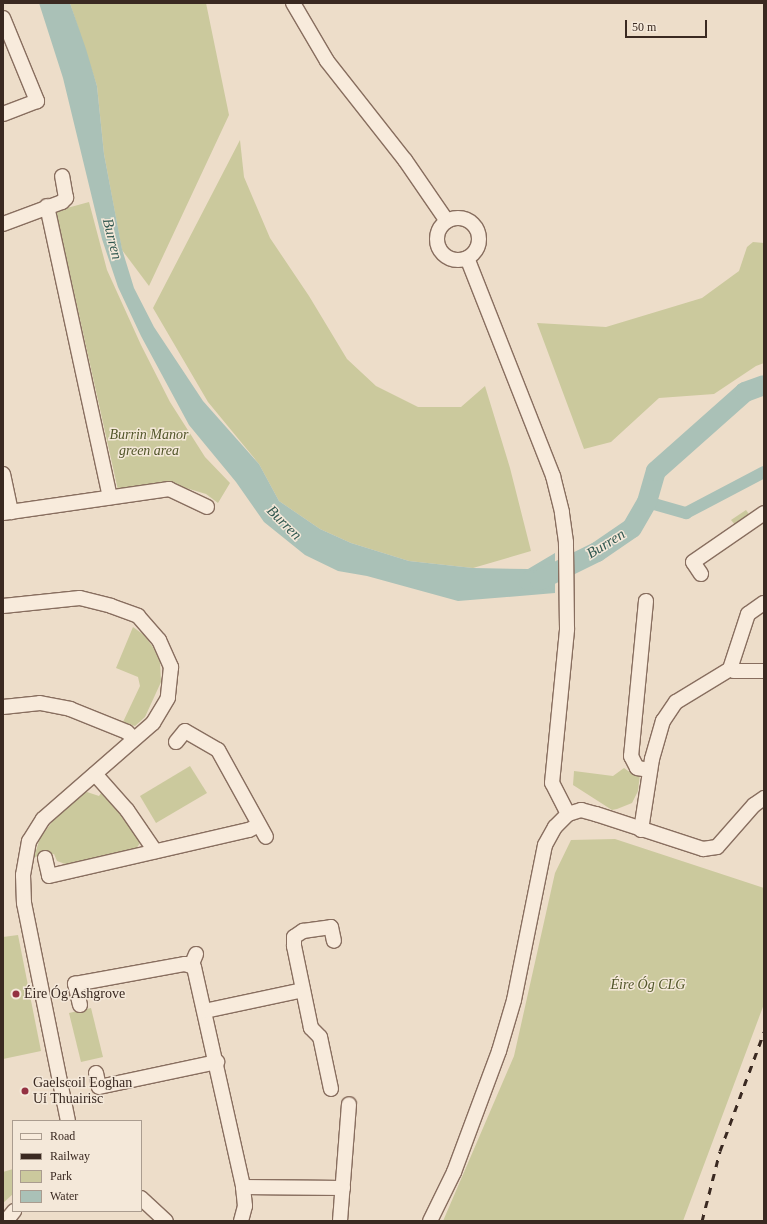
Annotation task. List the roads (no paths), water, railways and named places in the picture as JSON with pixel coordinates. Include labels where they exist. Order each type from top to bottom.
[{"type":"street","points":[[293,3],[327,61],[405,160],[447,221]]},
{"type":"street","points":[[3,18],[37,101],[3,114]]},
{"type":"street","points":[[3,224],[47,206],[62,202],[66,198],[62,176]]},
{"type":"street","points":[[47,206],[110,497]]},
{"type":"street","points":[[453,219],[466,220],[476,229],[478,236],[476,249],[467,258],[449,258],[440,250],[437,238],[447,221],[453,219]]},
{"type":"street","points":[[467,258],[553,476],[562,512],[566,542],[567,629],[552,782],[568,814]]},
{"type":"street","points":[[3,474],[7,512],[170,489],[207,507]]},
{"type":"street","points":[[701,574],[693,562],[764,513]]},
{"type":"street","points":[[3,606],[80,598],[138,616],[159,640],[171,667],[171,683],[168,698],[153,722],[133,738],[43,819],[30,841],[23,875],[24,903],[68,1120]]},
{"type":"street","points":[[646,601],[632,756],[637,768],[650,770]]},
{"type":"street","points":[[641,830],[650,770],[663,721],[676,702],[730,669],[748,614],[764,603]]},
{"type":"street","points":[[730,669],[734,671],[764,671]]},
{"type":"street","points":[[3,707],[40,703],[70,709],[126,732],[133,738]]},
{"type":"street","points":[[176,742],[185,731],[218,750],[266,837]]},
{"type":"street","points":[[94,774],[127,810],[156,852]]},
{"type":"street","points":[[430,1221],[454,1172],[499,1051],[514,1000],[544,845],[555,827],[568,814],[581,810],[703,849],[717,846],[754,805],[764,798]]},
{"type":"street","points":[[45,858],[49,876],[248,830],[259,825]]},
{"type":"street","points":[[331,1089],[320,1037],[312,1028],[294,946],[294,937],[304,931],[331,927],[334,941]]},
{"type":"street","points":[[80,1005],[75,984],[185,964],[194,960],[217,1062],[246,1206],[241,1221]]},
{"type":"street","points":[[205,1011],[303,990]]},
{"type":"street","points":[[96,1073],[99,1087],[217,1062]]},
{"type":"street","points":[[340,1221],[349,1104]]},
{"type":"street","points":[[242,1187],[342,1188]]},
{"type":"street","points":[[142,1199],[166,1221]]},
{"type":"water","points":[[39,3],[70,3],[86,49],[97,86],[104,154],[122,249],[134,288],[154,327],[203,401],[259,464],[279,501],[320,529],[351,543],[409,561],[473,568],[528,569],[555,553],[555,593],[458,601],[367,576],[338,571],[305,555],[264,522],[236,482],[189,425],[141,336],[118,287],[102,239],[63,78]]},
{"type":"waterway","name":"Burren","points":[[529,581],[540,580],[597,552],[632,528],[647,502],[656,471],[745,392],[764,385]]},
{"type":"waterway","points":[[647,502],[686,513],[764,472]]},
{"type":"railway","points":[[702,1221],[720,1151],[764,1032]]},
{"type":"place","name":"Éire Óg Ashgrove","points":[[16,994]]},
{"type":"place","name":"Gaelscoil Eoghan Uí Thuairisc","points":[[25,1091]]},
{"type":"park label","name":"Burrin Manor green area","points":[[149,444]]},
{"type":"park label","name":"Éire Óg CLG","points":[[648,985]]}]
